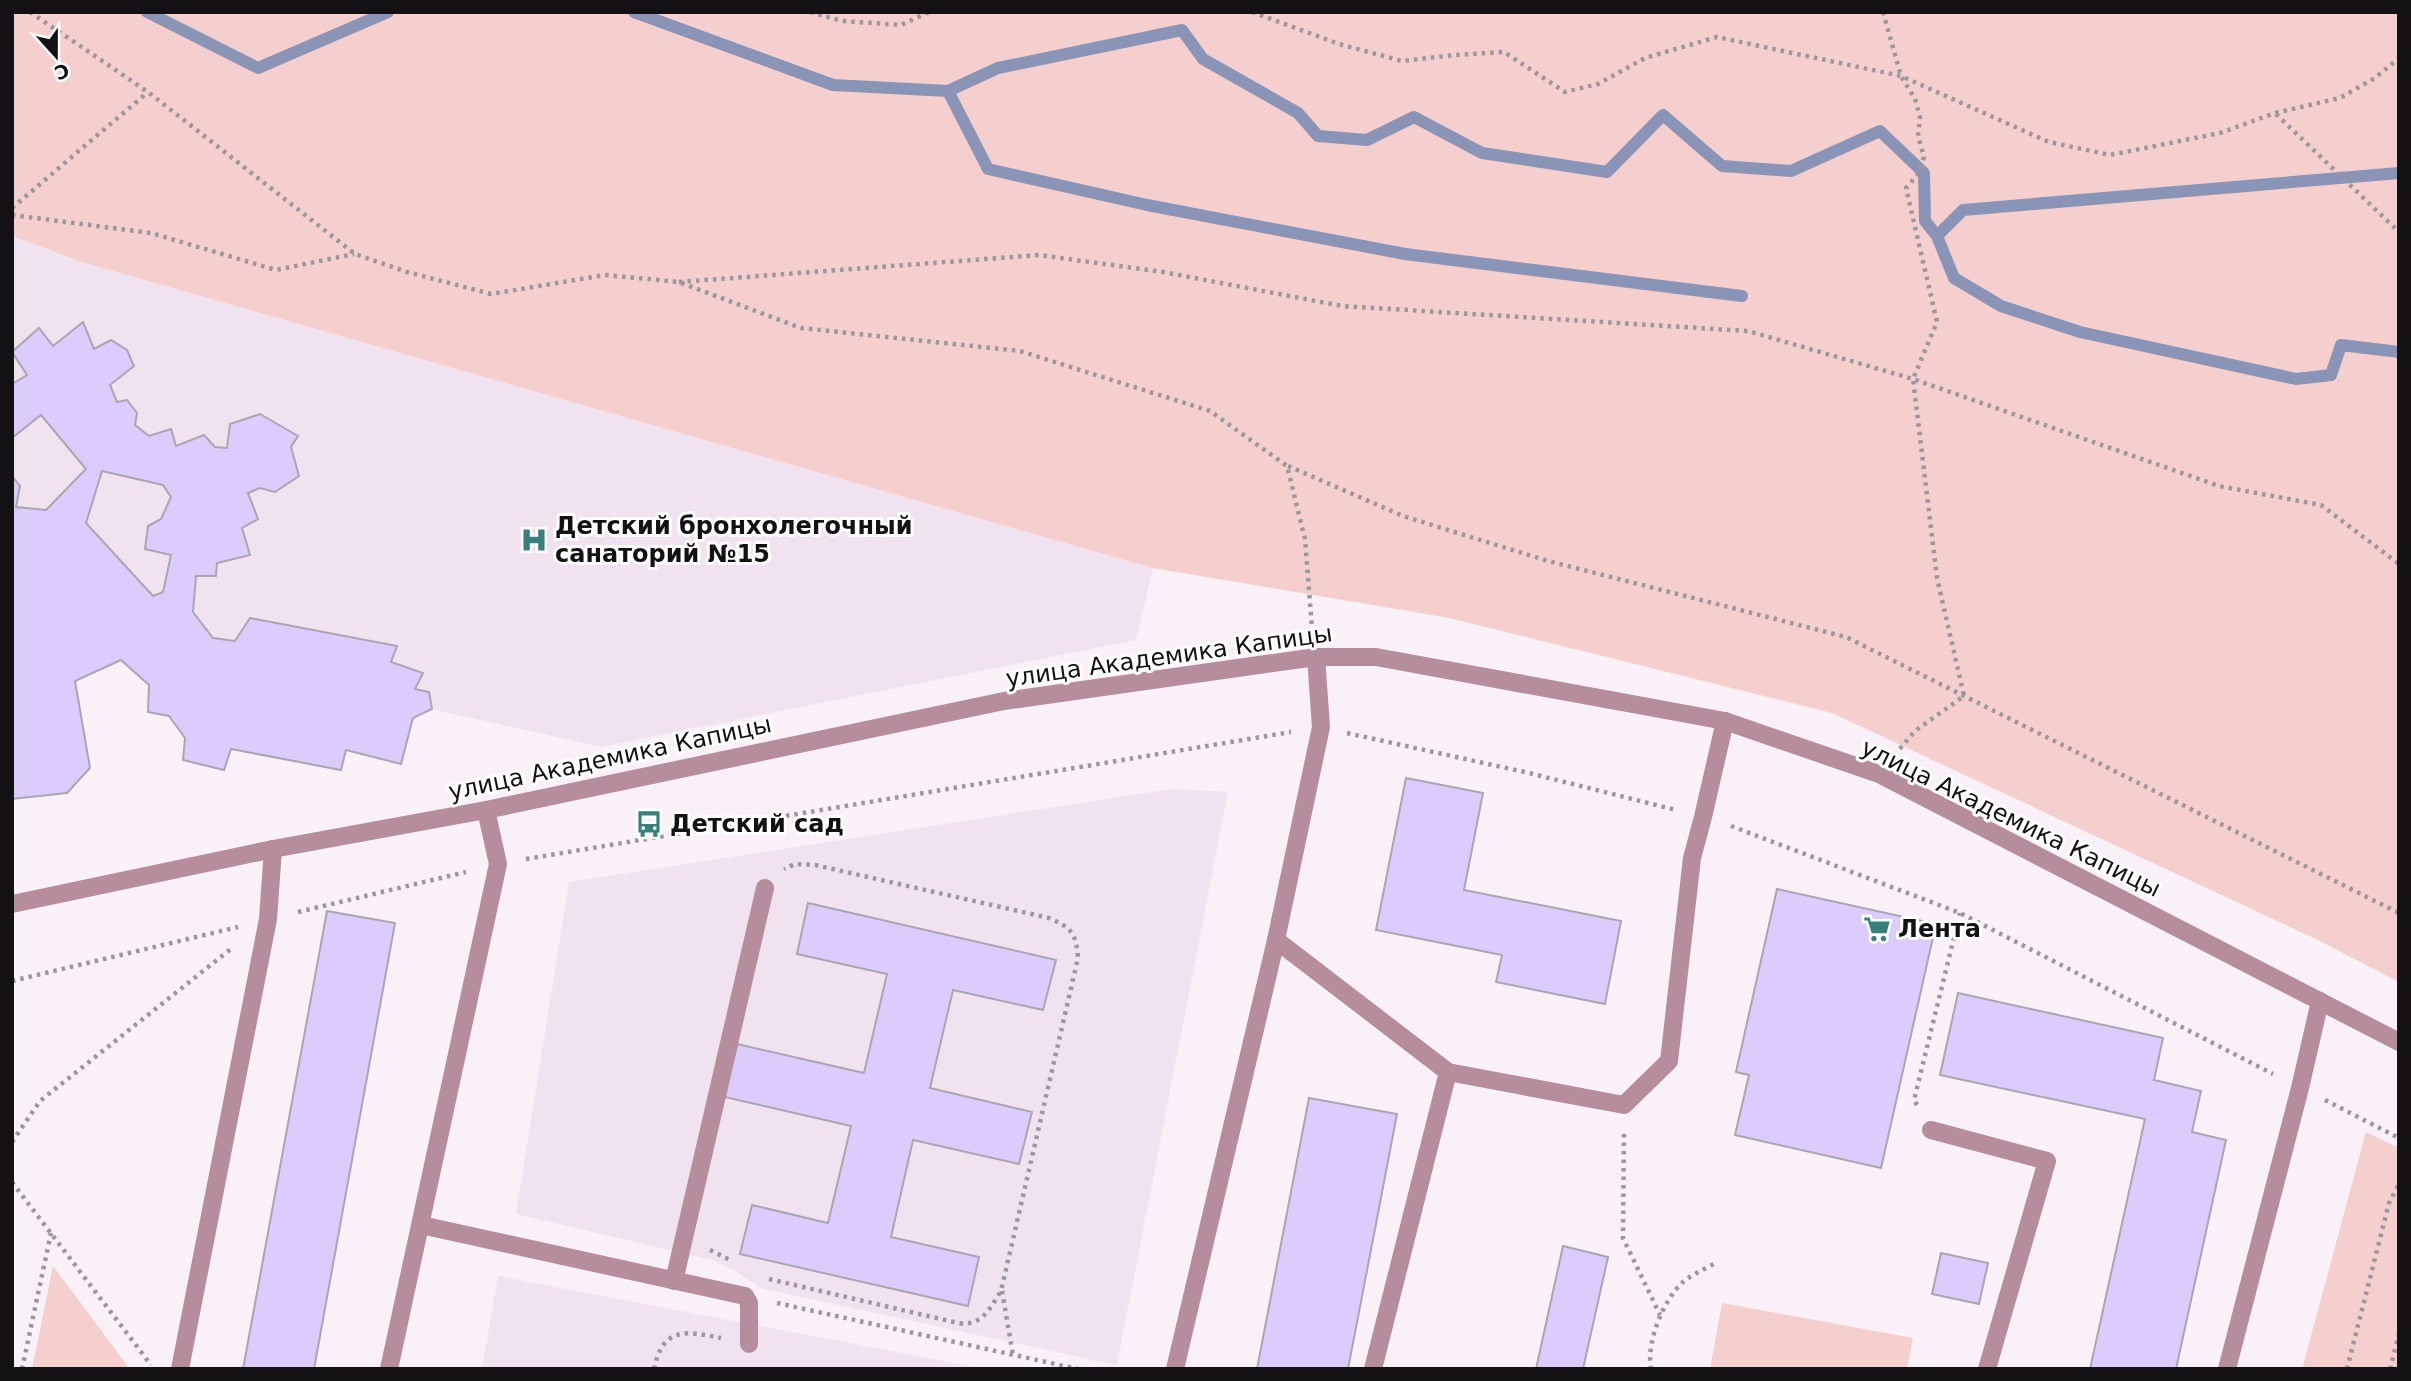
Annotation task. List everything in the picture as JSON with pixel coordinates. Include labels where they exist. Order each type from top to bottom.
[{"type":"street","name":"улица Академика Капицы","points":[[12,904],[273,849],[486,810],[1004,701],[1315,657],[1376,657],[1725,721],[1879,774],[2399,1042]]},
{"type":"street","points":[[1175,1369],[1276,940],[1321,727],[1315,657]]},
{"type":"street","points":[[1276,940],[1448,1072],[1624,1105],[1669,1061],[1692,858],[1725,721]]},
{"type":"street","points":[[389,1369],[498,864],[486,810]]},
{"type":"street","points":[[180,1369],[268,919],[273,849]]},
{"type":"street","points":[[674,1281],[765,888]]},
{"type":"street","points":[[2227,1369],[2320,1001]]},
{"type":"street","points":[[1373,1369],[1448,1072]]},
{"type":"street","points":[[1931,1130],[2047,1161],[1987,1369]]},
{"type":"street","points":[[421,1225],[745,1296],[749,1303],[749,1344]]},
{"type":"path","points":[[30,12],[148,92],[355,254],[407,272],[491,294],[605,275],[679,282],[1038,255],[1163,272],[1342,306],[1748,331],[1913,379],[2219,486],[2321,505],[2399,564]]},
{"type":"path","points":[[810,12],[842,21],[901,24],[929,12]]},
{"type":"path","points":[[1252,12],[1339,44],[1402,61],[1504,52],[1565,92],[1598,84],[1645,58],[1717,37],[1900,76],[2049,142],[2110,155],[2220,133],[2275,113],[2340,98],[2375,78],[2399,58]]},
{"type":"path","points":[[1884,12],[1900,76],[1914,99],[1920,117],[1918,136],[1924,157],[1918,174],[1906,188],[1937,322],[1913,379],[1937,578],[1964,696]]},
{"type":"path","points":[[12,208],[148,92]]},
{"type":"path","points":[[2275,113],[2399,232]]},
{"type":"path","points":[[12,215],[151,233],[276,270],[355,254]]},
{"type":"path","points":[[679,282],[801,328],[1020,351],[1210,411],[1287,466],[1403,516],[1548,561],[1846,637],[2399,913]]},
{"type":"path","points":[[1287,466],[1305,539],[1315,657]]},
{"type":"path","points":[[1895,755],[1915,731],[1964,696]]},
{"type":"path","points":[[12,981],[498,864],[1321,727],[1529,773],[1703,817],[1811,855],[1960,913],[2399,1138]]},
{"type":"path","points":[[757,1273],[769,1279],[969,1325],[984,1317],[1002,1291],[1078,958],[1077,940],[1066,926],[1049,918],[815,864],[795,864],[777,872],[765,888]]},
{"type":"path","points":[[1931,1130],[1914,1100],[1960,913]]},
{"type":"path","points":[[12,1142],[40,1101],[268,919]]},
{"type":"path","points":[[1624,1105],[1623,1238],[1660,1315]]},
{"type":"path","points":[[12,1182],[154,1369]]},
{"type":"path","points":[[2347,1369],[2389,1203],[2399,1184]]},
{"type":"path","points":[[22,1369],[51,1233]]},
{"type":"path","points":[[684,1237],[732,1261]]},
{"type":"path","points":[[1651,1369],[1649,1357],[1660,1315],[1682,1283],[1717,1262]]},
{"type":"path","points":[[1002,1291],[1013,1354]]},
{"type":"path","points":[[745,1296],[1078,1369]]},
{"type":"path","points":[[654,1369],[663,1344],[675,1334],[690,1332],[749,1344]]},
{"type":"path","points":[[2390,1369],[2399,1334]]},
{"type":"shaded area","points":[[12,12],[2399,12],[2399,982],[2316,939],[1832,713],[1449,618],[1153,568],[85,263],[12,236]]},
{"type":"shaded area","name":"Детский бронхолегочный санаторий №15","points":[[12,236],[85,263],[1153,568],[1136,640],[601,747],[432,709],[413,718],[401,764],[346,750],[341,770],[231,749],[224,770],[183,760],[185,738],[169,716],[148,712],[149,685],[120,660],[75,681],[90,768],[67,793],[12,799]]},
{"type":"shaded area","points":[[1172,789],[1228,792],[1117,1365],[760,1288],[732,1269],[712,1260],[516,1214],[569,882]]},
{"type":"shaded area","points":[[2366,1132],[2399,1148],[2399,1369],[2302,1369]]},
{"type":"shaded area","points":[[53,1266],[130,1369],[32,1369]]},
{"type":"shaded area","points":[[498,1276],[986,1369],[482,1369]]},
{"type":"shaded area","points":[[1722,1303],[1913,1338],[1907,1369],[1710,1369]]},
{"type":"building","points":[[83,322],[94,349],[111,340],[127,350],[134,366],[110,385],[117,402],[127,400],[137,413],[135,425],[149,436],[171,429],[176,446],[204,435],[215,447],[227,448],[230,424],[260,414],[298,436],[291,447],[299,476],[275,492],[260,488],[248,493],[258,519],[242,528],[250,555],[217,563],[216,576],[196,576],[193,612],[213,638],[235,641],[250,618],[397,646],[391,662],[423,673],[415,689],[429,692],[432,709],[413,718],[401,764],[346,750],[341,770],[231,749],[224,770],[183,760],[185,738],[169,716],[148,712],[149,685],[121,660],[75,681],[90,768],[67,793],[12,799],[12,476],[20,486],[16,507],[46,510],[86,469],[41,415],[12,438],[12,384],[27,375],[12,352],[39,328],[53,346]],"holes":[[[102,471],[163,485],[171,497],[161,519],[148,526],[145,549],[171,555],[163,592],[153,596],[86,523]]]},
{"type":"building","points":[[1406,778],[1483,793],[1464,890],[1621,921],[1605,1004],[1496,982],[1502,955],[1376,930]]},
{"type":"building","points":[[1777,889],[1936,924],[1881,1168],[1735,1135],[1749,1075],[1736,1072]]},
{"type":"building","points":[[808,903],[1056,960],[1043,1010],[953,990],[930,1088],[1032,1112],[1019,1164],[913,1140],[891,1237],[979,1257],[968,1306],[740,1254],[752,1205],[828,1223],[851,1126],[725,1097],[737,1044],[864,1073],[887,974],[797,954]]},
{"type":"building","points":[[327,911],[395,923],[314,1369],[243,1369]]},
{"type":"building","points":[[1958,993],[2163,1038],[2154,1080],[2201,1091],[2192,1132],[2226,1140],[2176,1369],[2090,1369],[2145,1119],[1940,1075]]},
{"type":"building","points":[[1309,1098],[1397,1114],[1380,1203],[1348,1369],[1257,1369]]},
{"type":"building","points":[[1563,1246],[1608,1257],[1583,1369],[1536,1369]]},
{"type":"building","points":[[1941,1253],[1988,1263],[1979,1304],[1932,1294]]},
{"type":"waterway","points":[[147,12],[258,68],[388,12]]},
{"type":"waterway","points":[[634,12],[833,85],[948,91],[998,68],[1182,30],[1203,59],[1298,113],[1318,136],[1367,140],[1414,117],[1482,153],[1607,172],[1663,115],[1722,166],[1791,171],[1880,131],[1924,173],[1925,221],[1937,236],[1954,278],[2001,306],[2080,332],[2296,379],[2331,375],[2341,345],[2399,352]]},
{"type":"waterway","points":[[948,91],[988,169],[1147,205],[1405,254],[1742,296]]},
{"type":"waterway","points":[[1937,236],[1963,210],[2399,173]]},
{"type":"place","name":"Детский бронхолегочный санаторий №15","points":[[534,540]]},
{"type":"place","name":"Детский сад","points":[[649,824]]},
{"type":"place","name":"Лента","points":[[1877,929]]}]
